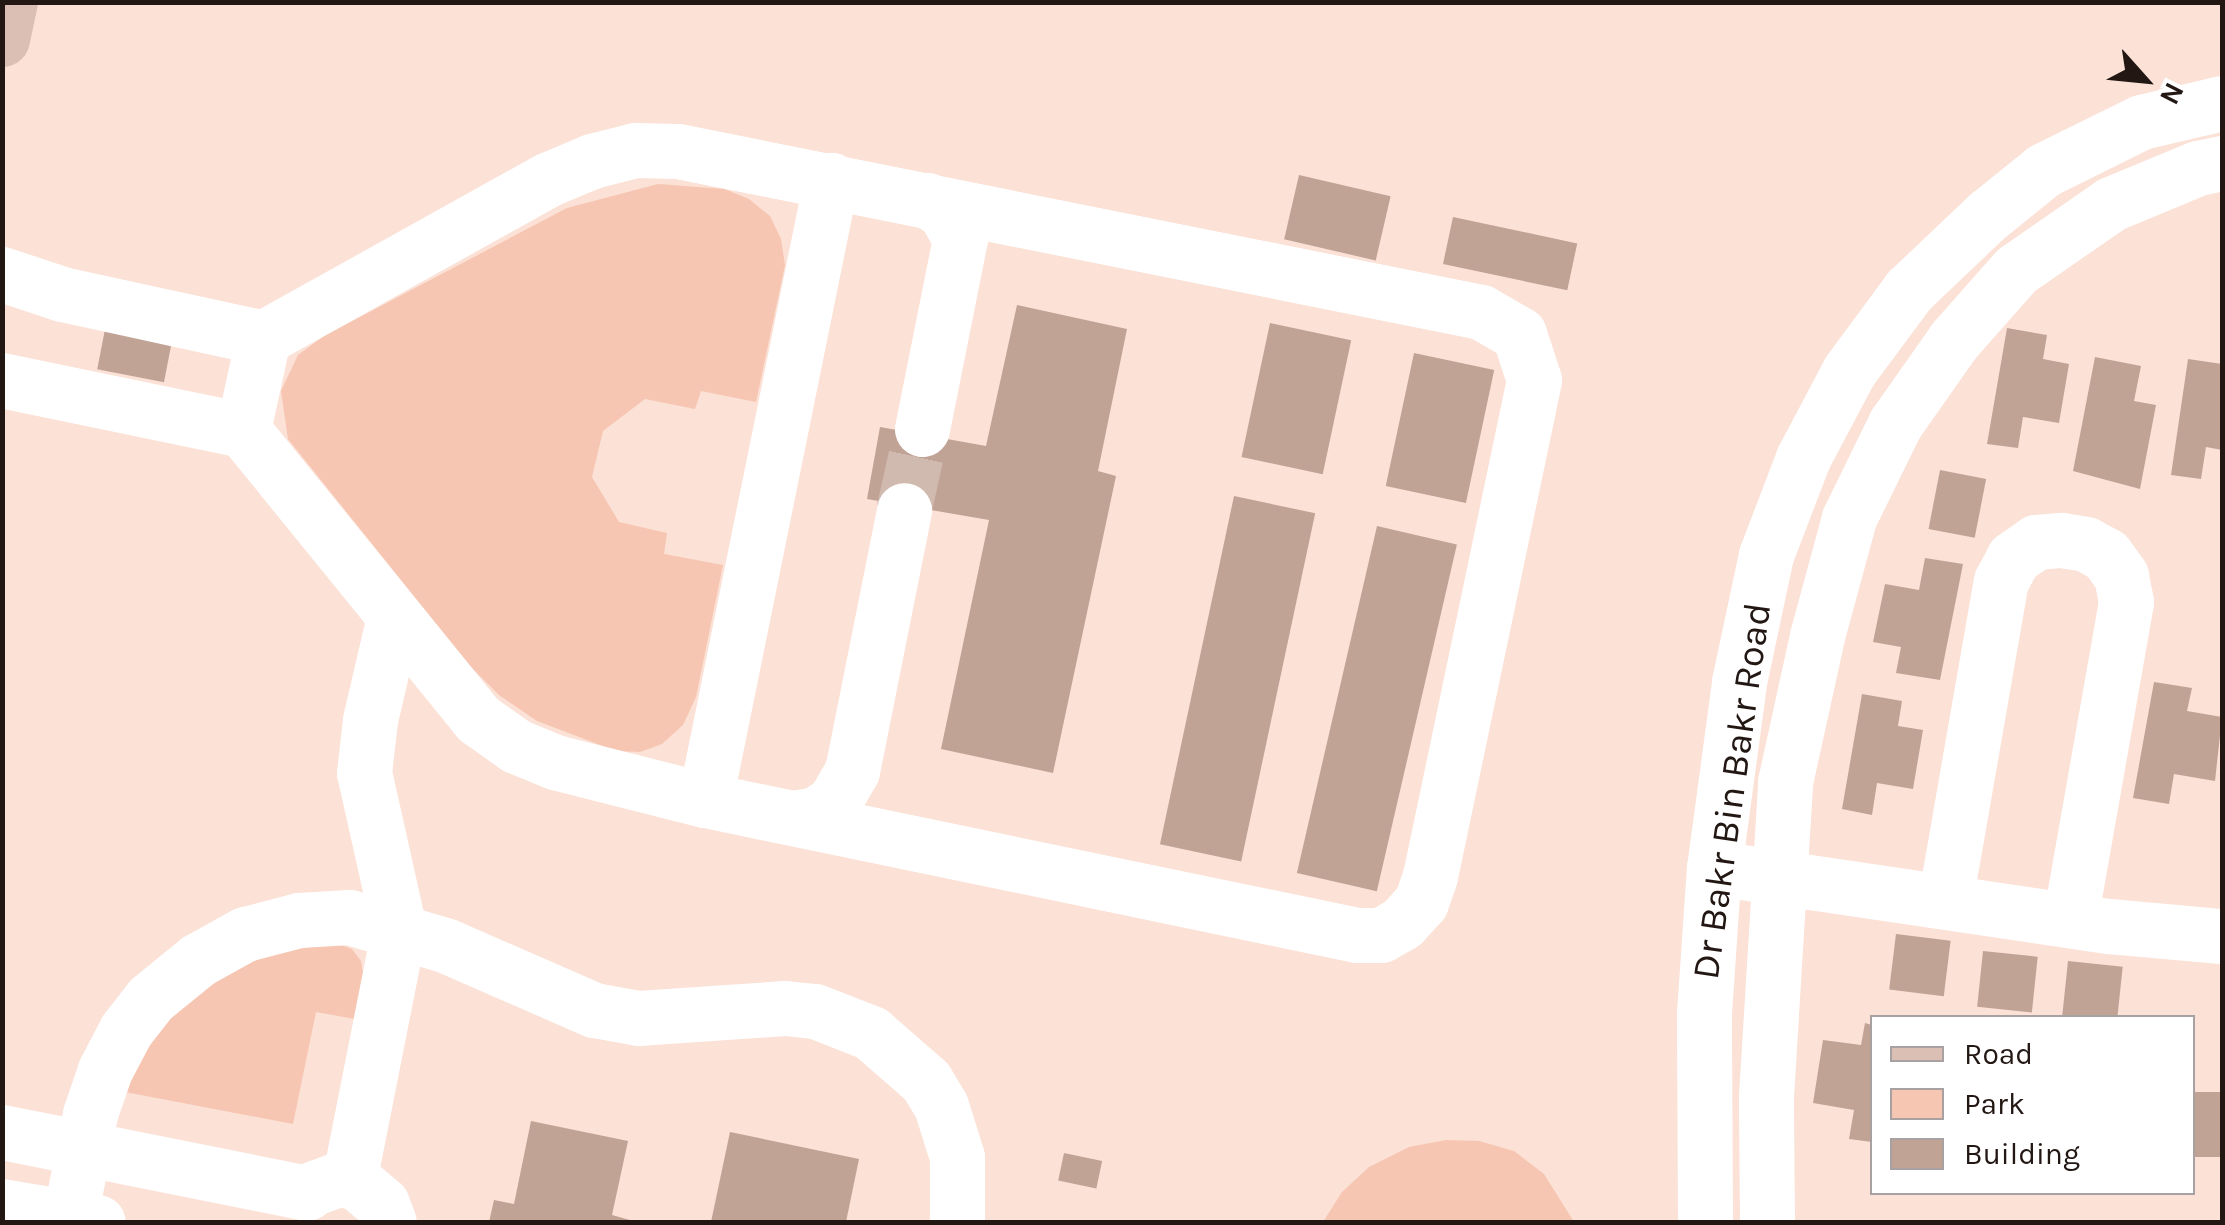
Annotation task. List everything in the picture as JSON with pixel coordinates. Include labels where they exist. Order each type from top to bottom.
[{"type":"main road","points":[[2,38],[10,2]]},
{"type":"street","name":"Dr Bakr Bin Bakr Road","points":[[1705,1222],[1704,1013],[1714,868],[1739,682],[1766,556],[1803,458],[1849,371],[1908,290],[1986,216],[2044,170],[2141,122],[2222,103]]},
{"type":"street","points":[[2,274],[62,294],[263,338],[549,178],[592,161],[636,150],[678,151],[1481,312],[1519,334],[1534,380],[1430,876],[1421,902],[1402,923],[1381,935],[1358,935],[704,800],[598,776],[516,746],[478,719],[243,430],[2,380]]},
{"type":"street","points":[[1767,1222],[1766,1096],[1786,782],[1817,636],[1849,518],[1895,424],[1954,340],[2016,270],[2111,204],[2198,168],[2222,163]]},
{"type":"street","points":[[704,800],[831,180]]},
{"type":"street","points":[[922,430],[960,240],[956,225],[927,200]]},
{"type":"street","points":[[243,430],[263,338]]},
{"type":"street","points":[[793,818],[816,814],[834,802],[852,771],[904,510]]},
{"type":"street","points":[[1944,901],[2001,581],[2013,558],[2036,542],[2061,540],[2086,544],[2106,555],[2120,576],[2126,602],[2070,920]]},
{"type":"street","points":[[316,1199],[399,929],[364,773],[370,720],[394,618]]},
{"type":"street","points":[[1714,868],[2070,920],[2222,936]]},
{"type":"street","points":[[2,1206],[84,1220],[82,1148],[105,1070],[126,1030],[150,999],[198,960],[244,934],[299,920],[348,918],[399,929],[594,1010],[638,1018],[785,1008],[816,1011],[871,1034],[926,1081],[941,1106],[957,1158],[956,1222]]},
{"type":"street","points":[[2,1132],[316,1199],[372,1191],[389,1222]]},
{"type":"green space","points":[[658,184],[724,189],[749,199],[770,216],[781,239],[785,265],[756,402],[701,391],[695,409],[645,399],[603,431],[592,477],[619,522],[667,533],[664,554],[723,565],[696,697],[683,725],[662,744],[640,752],[616,751],[537,721],[499,695],[470,666],[288,439],[281,391],[298,355],[324,336],[567,208]]},
{"type":"green space","points":[[336,943],[352,949],[361,961],[364,979],[355,1019],[316,1012],[293,1124],[125,1092],[148,1044],[175,1010],[214,978],[285,944]]},
{"type":"green space","points":[[1446,1140],[1479,1141],[1514,1151],[1544,1174],[1574,1222],[1323,1222],[1342,1192],[1369,1167],[1409,1147]]},
{"type":"building","points":[[1299,175],[1391,196],[1376,260],[1284,239]]},
{"type":"building","points":[[1453,217],[1577,243],[1567,290],[1443,264]]},
{"type":"building","points":[[1017,305],[1127,329],[1098,471],[1116,476],[1053,773],[941,749],[989,520],[867,499],[880,427],[986,446]]},
{"type":"building","points":[[1270,323],[1351,340],[1323,474],[1242,457]]},
{"type":"building","points":[[106,324],[173,337],[164,382],[97,369]]},
{"type":"building","points":[[2007,328],[2047,335],[2043,359],[2069,364],[2059,423],[2023,417],[2018,448],[1987,444]]},
{"type":"building","points":[[1414,353],[1494,370],[1466,503],[1386,486]]},
{"type":"building","points":[[2095,357],[2141,366],[2134,401],[2156,405],[2140,489],[2073,471]]},
{"type":"building","points":[[2188,359],[2222,364],[2222,450],[2206,447],[2201,479],[2171,475]]},
{"type":"building","points":[[1940,470],[1986,479],[1975,538],[1929,529]]},
{"type":"building","points":[[1234,496],[1315,513],[1241,861],[1160,844]]},
{"type":"building","points":[[1377,526],[1457,544],[1377,891],[1297,873]]},
{"type":"building","points":[[1925,558],[1963,564],[1940,680],[1896,673],[1901,647],[1873,642],[1885,584],[1919,590]]},
{"type":"building","points":[[2154,682],[2192,688],[2187,711],[2222,717],[2215,781],[2174,774],[2169,804],[2133,798]]},
{"type":"building","points":[[1862,694],[1902,701],[1898,726],[1923,730],[1913,789],[1877,783],[1872,815],[1842,809]]},
{"type":"building","points":[[1896,934],[1951,941],[1944,996],[1889,990]]},
{"type":"building","points":[[1983,951],[2038,957],[2032,1012],[1977,1007]]},
{"type":"building","points":[[2068,961],[2123,967],[2118,1015],[2062,1015]]},
{"type":"building","points":[[1865,1023],[1870,1024],[1870,1142],[1849,1139],[1854,1110],[1813,1103],[1823,1040],[1861,1045]]},
{"type":"building","points":[[2195,1092],[2222,1092],[2222,1157],[2195,1157]]},
{"type":"building","points":[[531,1121],[628,1141],[612,1215],[637,1222],[489,1222],[494,1200],[514,1204]]},
{"type":"building","points":[[730,1132],[859,1159],[846,1222],[711,1222]]},
{"type":"building","points":[[1064,1153],[1102,1161],[1096,1188],[1058,1180]]},
{"type":"tunnel","points":[[904,510],[922,429]]}]
